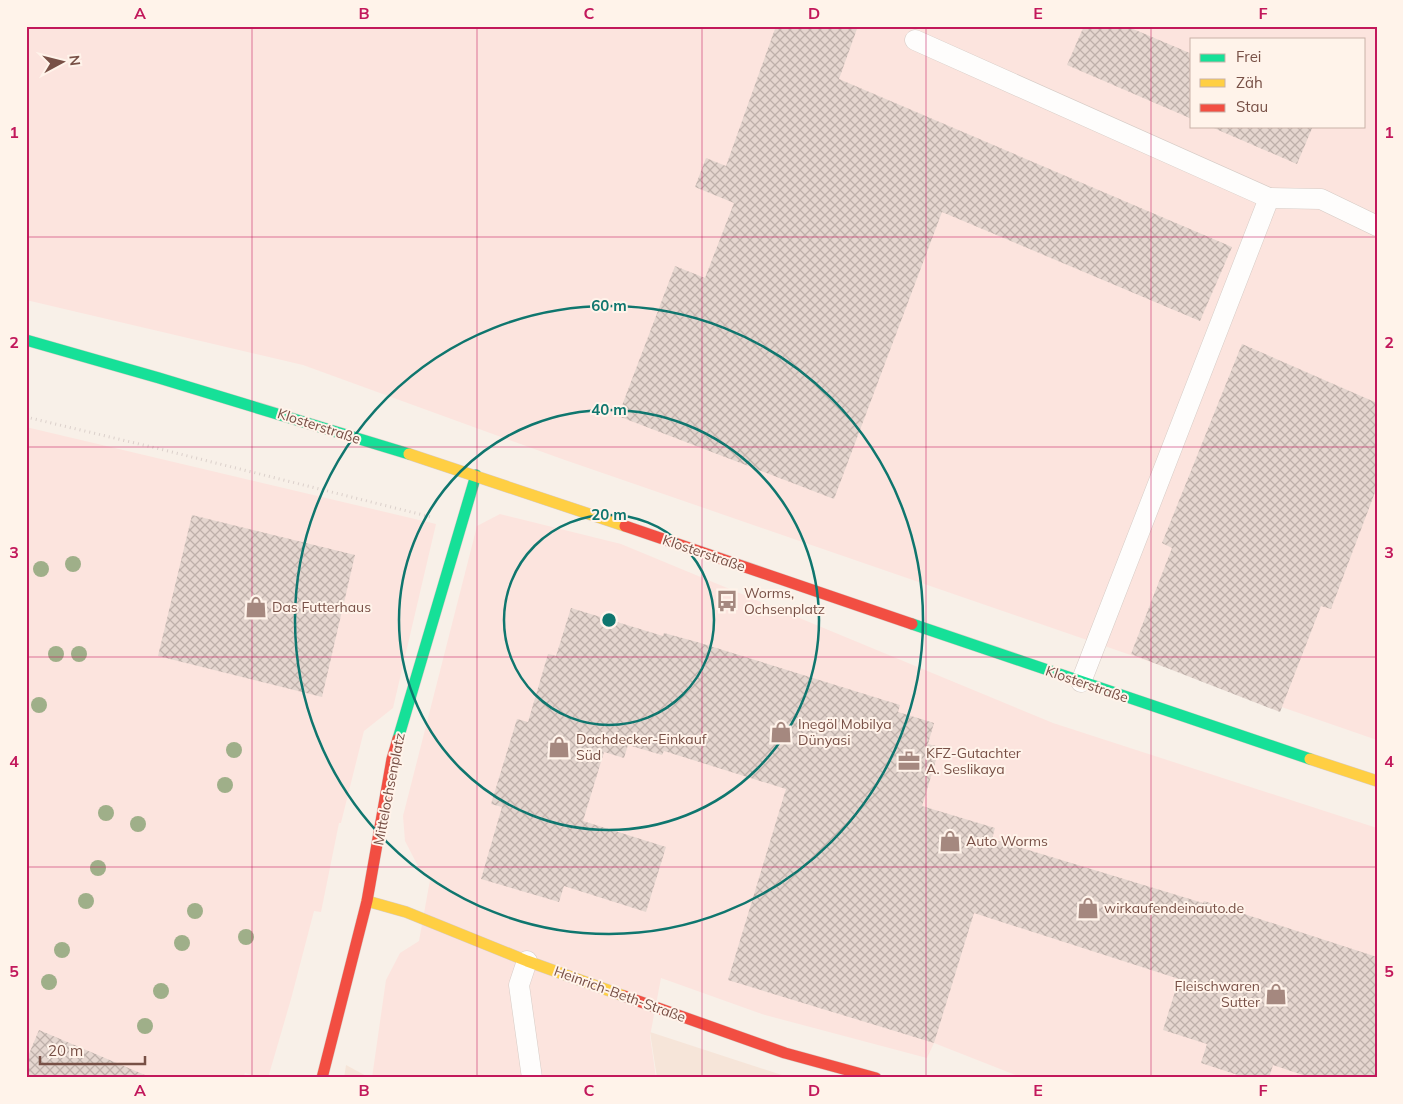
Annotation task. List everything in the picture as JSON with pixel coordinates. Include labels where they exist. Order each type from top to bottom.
[{"type":"street","name":"Klosterstraße","points":[[26,340],[236,399],[476,475],[1377,781]]},
{"type":"street","name":"Mittelochsenplatz","points":[[322,1078],[367,901],[392,759],[476,475]]},
{"type":"street","name":"Heinrich-Beth-Straße","points":[[367,901],[406,912],[527,960],[785,1053],[876,1078]]},
{"type":"lane","points":[[915,40],[1269,198],[1321,199],[1377,226]]},
{"type":"lane","points":[[1081,682],[1269,198]]},
{"type":"lane","points":[[527,960],[519,985],[532,1078]]},
{"type":"path","points":[[26,417],[461,525]]},
{"type":"shaded area","points":[[26,26],[1377,26],[1377,740],[562,459],[303,365],[26,300]]},
{"type":"shaded area","points":[[26,427],[436,524],[393,708],[364,731],[341,823],[339,823],[321,912],[314,911],[268,1078],[245,1073],[243,1078],[26,1078]]},
{"type":"shaded area","points":[[500,514],[621,544],[1053,723],[1377,828],[1377,1078],[1023,1078],[934,1043],[927,1058],[765,1015],[661,978],[650,1036],[656,1078],[372,1078],[386,980],[400,953],[419,941],[430,880],[420,870],[405,841],[403,816],[477,526]]},
{"type":"shaded area","points":[[650,1032],[791,1078],[657,1078]]},
{"type":"shaded area","points":[[346,1065],[370,1078],[344,1078]]},
{"type":"building","points":[[776,26],[858,26],[839,79],[1232,247],[1200,321],[942,212],[834,499],[618,416],[675,266],[705,278],[734,203],[695,187],[706,158],[726,166]]},
{"type":"building","points":[[1084,26],[1126,26],[1190,53],[1190,118],[1067,65]]},
{"type":"building","points":[[1214,128],[1312,128],[1297,164]]},
{"type":"building","points":[[1242,344],[1377,403],[1377,487],[1331,609],[1321,606],[1280,712],[1131,654],[1172,548],[1162,543]]},
{"type":"building","name":"Das Futterhaus","points":[[192,515],[355,555],[322,697],[158,656]]},
{"type":"building","points":[[571,608],[663,636],[664,633],[697,642],[900,705],[898,712],[934,723],[928,744],[940,747],[922,806],[995,828],[992,839],[1203,903],[1204,901],[1377,957],[1377,1078],[1312,1078],[1273,1065],[1269,1078],[1247,1078],[1201,1063],[1207,1044],[1163,1030],[1179,979],[974,913],[934,1043],[728,980],[786,789],[664,751],[662,755],[628,745],[624,758],[604,752],[583,821],[666,847],[646,912],[564,886],[559,902],[481,879],[502,807],[491,804],[517,719],[528,722],[548,654],[556,656]]},
{"type":"building","points":[[39,1030],[152,1078],[26,1078],[26,1061]]},
{"type":"traffic: fast","points":[[26,340],[159,378],[409,454]]},
{"type":"traffic: fast","points":[[398,739],[476,475]]},
{"type":"traffic: fast","points":[[912,624],[1310,759]]},
{"type":"traffic: slow","points":[[409,454],[625,526]]},
{"type":"traffic: slow","points":[[1310,759],[1377,781]]},
{"type":"traffic: slow","points":[[367,901],[406,912],[527,961],[624,996]]},
{"type":"traffic: jam","points":[[625,526],[912,624]]},
{"type":"traffic: jam","points":[[322,1078],[367,901],[392,759],[398,739]]},
{"type":"traffic: jam","points":[[624,996],[785,1053],[876,1078]]},
{"type":"place","name":"Worms, Ochsenplatz","points":[[727,601]]},
{"type":"place","name":"Das Futterhaus","points":[[256,607]]},
{"type":"place","name":"Inegöl Mobilya Dünyasi","points":[[781,732]]},
{"type":"place","name":"Dachdecker-Einkauf Süd","points":[[559,747]]},
{"type":"place","name":"KFZ-Gutachter A. Seslikaya","points":[[909,761]]},
{"type":"place","name":"Auto Worms","points":[[950,841]]},
{"type":"place","name":"wirkaufendeinauto.de","points":[[1088,908]]},
{"type":"place","name":"Fleischwaren Sutter","points":[[1276,994]]}]
